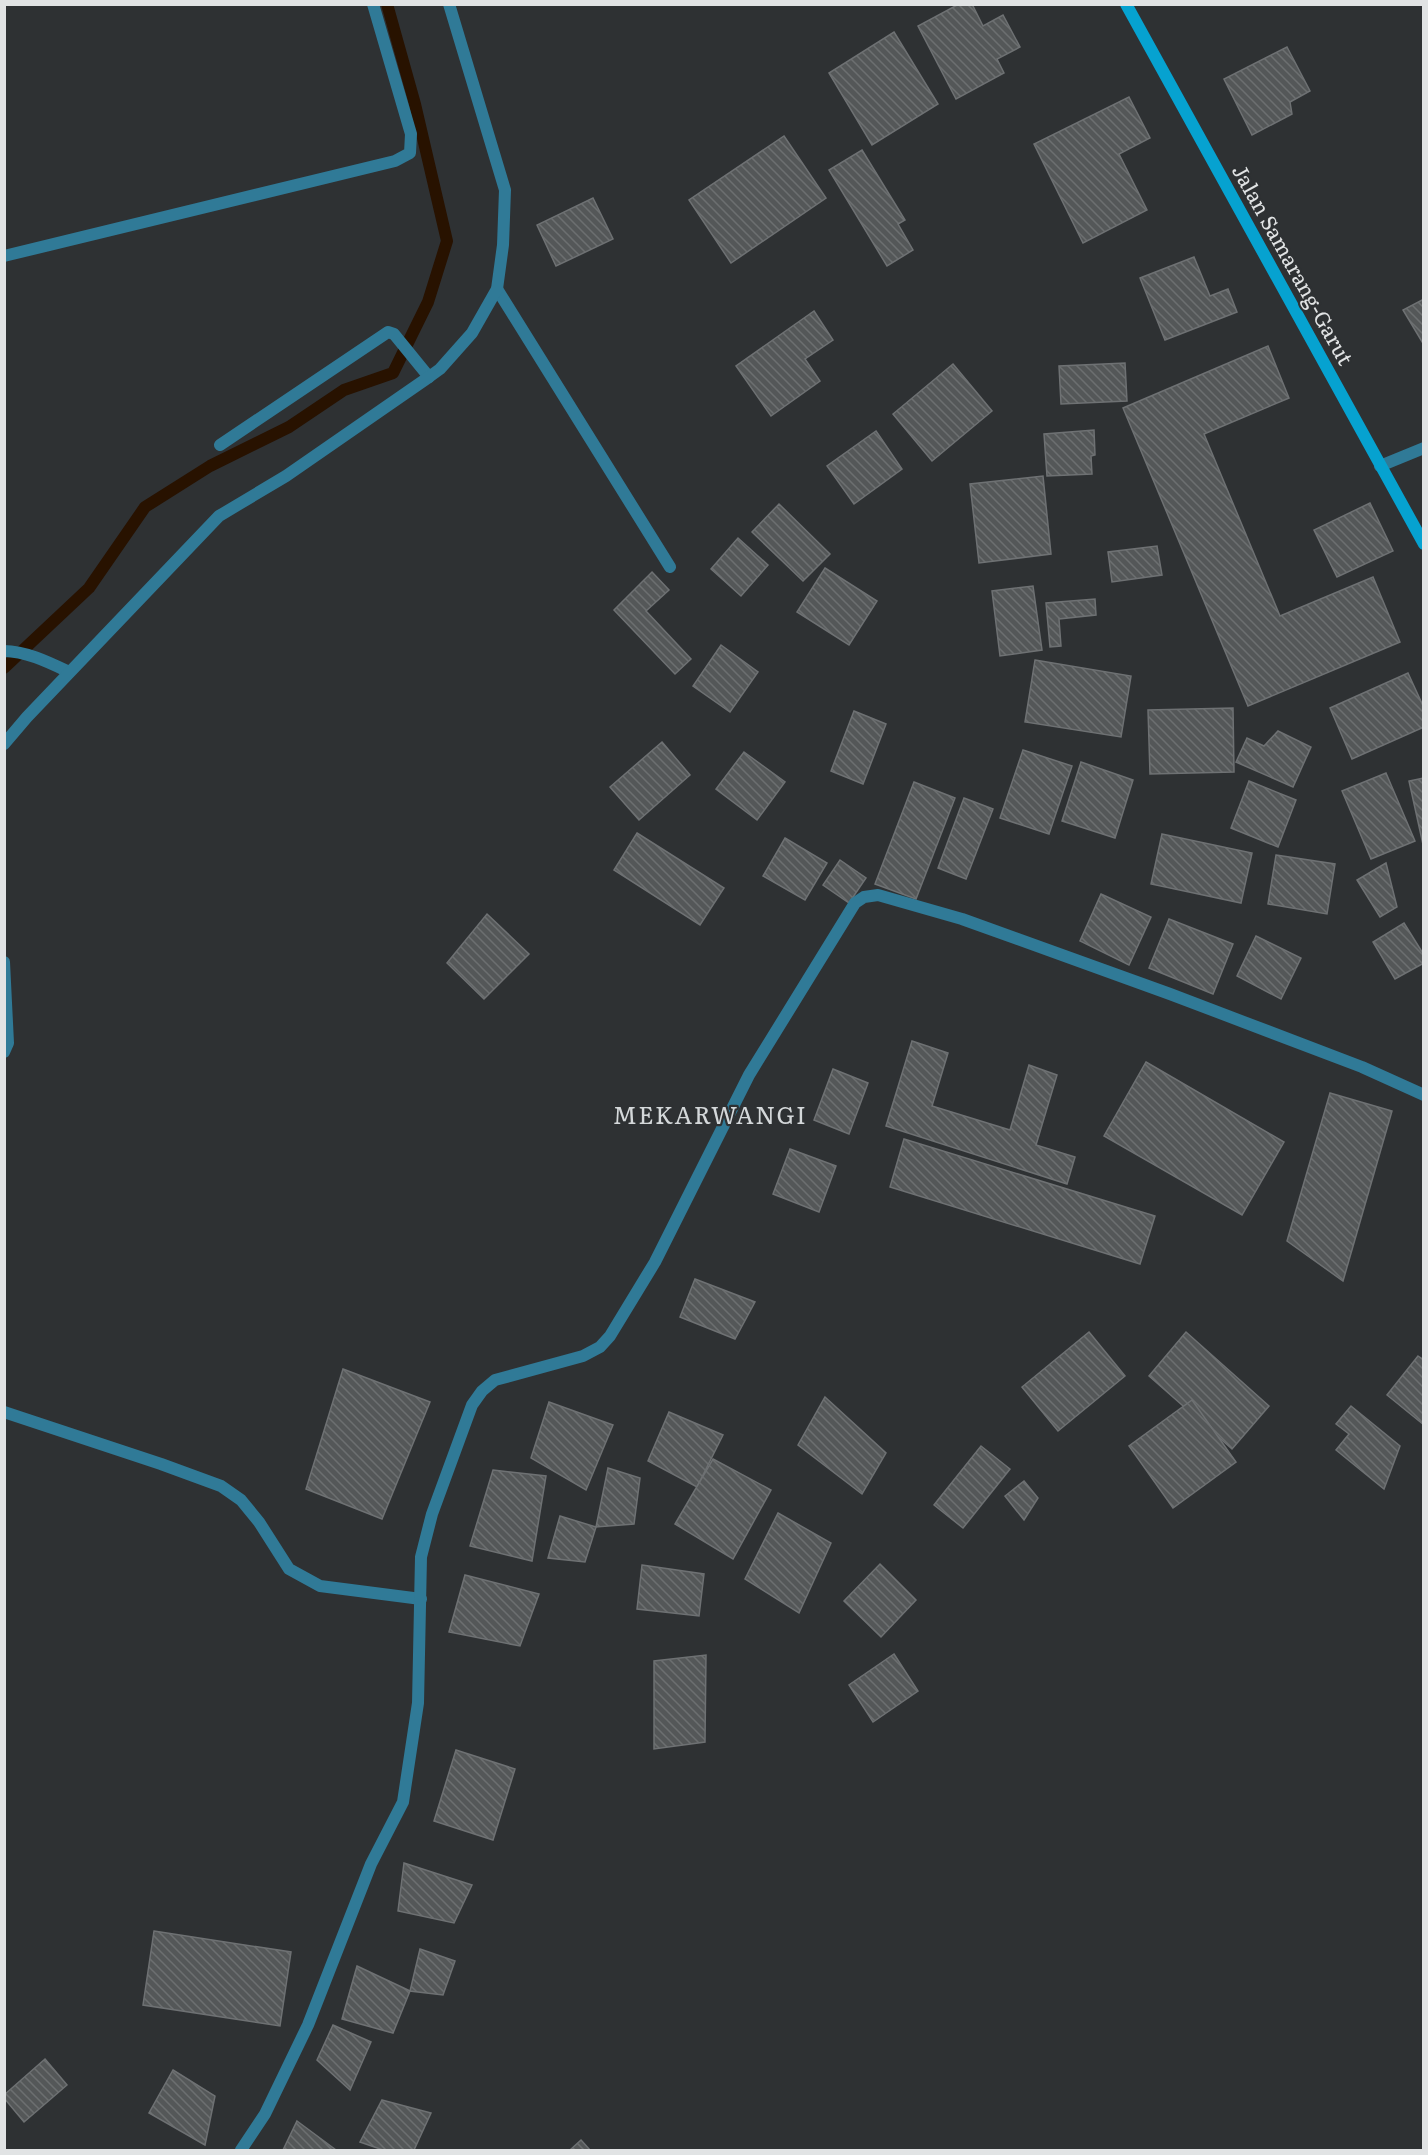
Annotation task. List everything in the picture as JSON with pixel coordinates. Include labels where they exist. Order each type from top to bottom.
[{"type":"main road","name":"Jalan Samarang-Garut","points":[[1126,4],[1424,544]]},
{"type":"street","points":[[4,256],[395,161],[410,153],[411,134],[374,4]]},
{"type":"street","points":[[4,744],[69,672],[219,516],[286,476],[429,377],[440,369],[472,333],[497,289],[503,245],[505,190],[449,4]]},
{"type":"street","points":[[497,289],[670,567]]},
{"type":"street","points":[[220,446],[388,332],[394,334],[429,377]]},
{"type":"street","points":[[1380,466],[1424,448]]},
{"type":"street","points":[[8,651],[47,662],[69,672]]},
{"type":"street","points":[[241,2151],[264,2114],[308,2025],[371,1864],[403,1802],[418,1702],[421,1557],[432,1514],[472,1405],[482,1391],[495,1380],[583,1356],[600,1347],[610,1336],[655,1262],[749,1075],[855,903],[864,897],[878,895],[962,919],[1192,1002],[1362,1067],[1424,1095]]},
{"type":"street","points":[[4,962],[8,1043],[4,1052]]},
{"type":"street","points":[[4,1412],[221,1486],[247,1507],[290,1569],[320,1586],[421,1599]]},
{"type":"building","points":[[959,4],[972,4],[983,26],[1003,15],[1020,47],[997,59],[1004,73],[956,99],[918,26]]},
{"type":"building","points":[[894,32],[938,104],[872,145],[829,73]]},
{"type":"building","points":[[1287,47],[1310,91],[1290,102],[1292,114],[1252,135],[1224,79]]},
{"type":"building","points":[[1129,97],[1150,138],[1119,154],[1147,210],[1083,243],[1034,144]]},
{"type":"building","points":[[784,136],[826,198],[731,263],[689,200]]},
{"type":"building","points":[[862,150],[905,220],[898,224],[913,250],[887,266],[829,170]]},
{"type":"building","points":[[593,198],[613,239],[556,266],[537,225]]},
{"type":"building","points":[[1194,257],[1210,296],[1228,289],[1237,312],[1165,340],[1140,278]]},
{"type":"building","points":[[1424,299],[1424,345],[1403,310]]},
{"type":"building","points":[[814,311],[833,340],[805,359],[820,381],[771,416],[736,366]]},
{"type":"building","points":[[1268,346],[1289,398],[1204,434],[1280,616],[1373,577],[1400,642],[1248,706],[1123,408]]},
{"type":"building","points":[[1125,363],[1127,401],[1061,404],[1059,366]]},
{"type":"building","points":[[953,364],[992,411],[932,461],[893,414]]},
{"type":"building","points":[[1094,430],[1095,455],[1091,456],[1092,474],[1047,476],[1044,434]]},
{"type":"building","points":[[876,431],[902,469],[854,504],[827,466]]},
{"type":"building","points":[[1043,476],[1051,554],[979,563],[970,484]]},
{"type":"building","points":[[1370,503],[1393,551],[1337,577],[1314,530]]},
{"type":"building","points":[[779,504],[830,554],[803,581],[752,532]]},
{"type":"building","points":[[738,538],[768,565],[741,596],[711,569]]},
{"type":"building","points":[[1157,546],[1162,575],[1112,582],[1108,552]]},
{"type":"building","points":[[825,568],[877,601],[849,645],[797,612]]},
{"type":"building","points":[[652,572],[669,590],[646,611],[691,659],[675,674],[614,610]]},
{"type":"building","points":[[1033,586],[1042,650],[1000,656],[992,591]]},
{"type":"building","points":[[1095,599],[1096,615],[1059,619],[1061,646],[1050,647],[1046,603]]},
{"type":"building","points":[[721,645],[758,672],[730,712],[693,686]]},
{"type":"building","points":[[1035,660],[1131,676],[1121,737],[1025,722]]},
{"type":"building","points":[[1408,673],[1424,708],[1424,727],[1352,759],[1330,708]]},
{"type":"building","points":[[1233,708],[1234,772],[1150,774],[1148,710]]},
{"type":"building","points":[[854,711],[886,724],[863,784],[831,771]]},
{"type":"building","points":[[1278,731],[1311,747],[1293,787],[1236,762],[1247,738],[1264,746]]},
{"type":"building","points":[[662,742],[690,775],[639,820],[610,787]]},
{"type":"building","points":[[1023,750],[1072,766],[1049,834],[1000,818]]},
{"type":"building","points":[[744,752],[785,782],[757,820],[716,789]]},
{"type":"building","points":[[1081,762],[1133,780],[1115,838],[1062,821]]},
{"type":"building","points":[[1386,773],[1415,841],[1371,859],[1342,791]]},
{"type":"building","points":[[1424,778],[1424,849],[1409,781]]},
{"type":"building","points":[[1249,781],[1296,800],[1278,847],[1231,828]]},
{"type":"building","points":[[914,782],[955,798],[916,899],[875,884]]},
{"type":"building","points":[[964,798],[993,809],[966,879],[938,868]]},
{"type":"building","points":[[637,833],[724,888],[700,925],[614,870]]},
{"type":"building","points":[[1162,834],[1252,853],[1241,903],[1151,884]]},
{"type":"building","points":[[785,838],[827,863],[805,900],[763,876]]},
{"type":"building","points":[[1276,855],[1335,864],[1327,914],[1268,904]]},
{"type":"building","points":[[840,860],[866,878],[849,903],[823,885]]},
{"type":"building","points":[[1386,863],[1397,907],[1380,917],[1357,880]]},
{"type":"building","points":[[1101,894],[1151,917],[1129,965],[1080,941]]},
{"type":"building","points":[[487,914],[529,954],[484,999],[447,963]]},
{"type":"building","points":[[1169,919],[1233,944],[1213,994],[1149,968]]},
{"type":"building","points":[[1404,923],[1424,955],[1424,963],[1395,979],[1373,942]]},
{"type":"building","points":[[1256,936],[1301,958],[1281,999],[1237,976]]},
{"type":"building","points":[[912,1041],[948,1053],[932,1106],[1010,1130],[1029,1065],[1057,1075],[1036,1145],[1075,1157],[1067,1184],[886,1126]]},
{"type":"building","points":[[1146,1062],[1284,1142],[1242,1215],[1104,1136]]},
{"type":"building","points":[[833,1069],[868,1083],[849,1134],[814,1120]]},
{"type":"building","points":[[1330,1093],[1392,1111],[1343,1281],[1287,1241]]},
{"type":"building","points":[[904,1139],[1155,1216],[1140,1264],[890,1187]]},
{"type":"building","points":[[790,1149],[836,1166],[819,1212],[773,1194]]},
{"type":"building","points":[[695,1279],[755,1302],[735,1339],[680,1317]]},
{"type":"building","points":[[1089,1332],[1125,1376],[1058,1431],[1022,1387]]},
{"type":"building","points":[[1186,1332],[1269,1406],[1232,1449],[1149,1376]]},
{"type":"building","points":[[1418,1356],[1424,1360],[1424,1425],[1387,1395]]},
{"type":"building","points":[[343,1369],[430,1402],[382,1519],[306,1489]]},
{"type":"building","points":[[825,1397],[886,1453],[862,1494],[798,1445]]},
{"type":"building","points":[[1192,1400],[1236,1462],[1173,1508],[1129,1446]]},
{"type":"building","points":[[549,1402],[613,1425],[586,1490],[531,1458]]},
{"type":"building","points":[[1351,1406],[1400,1446],[1384,1489],[1336,1450],[1349,1434],[1336,1424]]},
{"type":"building","points":[[669,1412],[723,1435],[697,1487],[648,1461]]},
{"type":"building","points":[[981,1446],[1010,1469],[963,1528],[934,1505]]},
{"type":"building","points":[[713,1459],[771,1490],[733,1559],[675,1524]]},
{"type":"building","points":[[608,1468],[640,1478],[634,1524],[596,1527]]},
{"type":"building","points":[[493,1470],[546,1476],[532,1561],[470,1546]]},
{"type":"building","points":[[1024,1481],[1038,1498],[1024,1520],[1005,1496]]},
{"type":"building","points":[[778,1513],[831,1543],[799,1613],[745,1579]]},
{"type":"building","points":[[560,1516],[596,1527],[585,1562],[548,1558]]},
{"type":"building","points":[[880,1564],[916,1600],[881,1637],[844,1601]]},
{"type":"building","points":[[642,1565],[704,1574],[699,1616],[637,1609]]},
{"type":"building","points":[[465,1575],[539,1594],[520,1646],[449,1632]]},
{"type":"building","points":[[894,1654],[918,1691],[873,1722],[849,1685]]},
{"type":"building","points":[[706,1655],[705,1742],[654,1749],[654,1661]]},
{"type":"building","points":[[456,1750],[515,1769],[493,1840],[434,1821]]},
{"type":"building","points":[[404,1863],[472,1885],[454,1923],[398,1911]]},
{"type":"building","points":[[154,1931],[291,1952],[280,2026],[143,2005]]},
{"type":"building","points":[[420,1949],[455,1961],[443,1995],[410,1991]]},
{"type":"building","points":[[357,1966],[410,1991],[393,2033],[342,2019]]},
{"type":"building","points":[[333,2025],[371,2042],[350,2090],[317,2060]]},
{"type":"building","points":[[45,2059],[67,2085],[24,2122],[4,2095]]},
{"type":"building","points":[[173,2070],[215,2096],[205,2145],[149,2113]]},
{"type":"building","points":[[382,2100],[431,2113],[414,2150],[383,2150],[360,2142]]},
{"type":"building","points":[[297,2121],[336,2150],[283,2150]]},
{"type":"building","points":[[581,2140],[590,2150],[570,2150]]},
{"type":"waterway","points":[[4,668],[89,588],[145,507],[210,466],[289,427],[344,390],[393,373],[428,302],[447,241],[415,104],[387,4]]},
{"type":"district","name":"MEKARWANGI","points":[[710,1116]]}]
